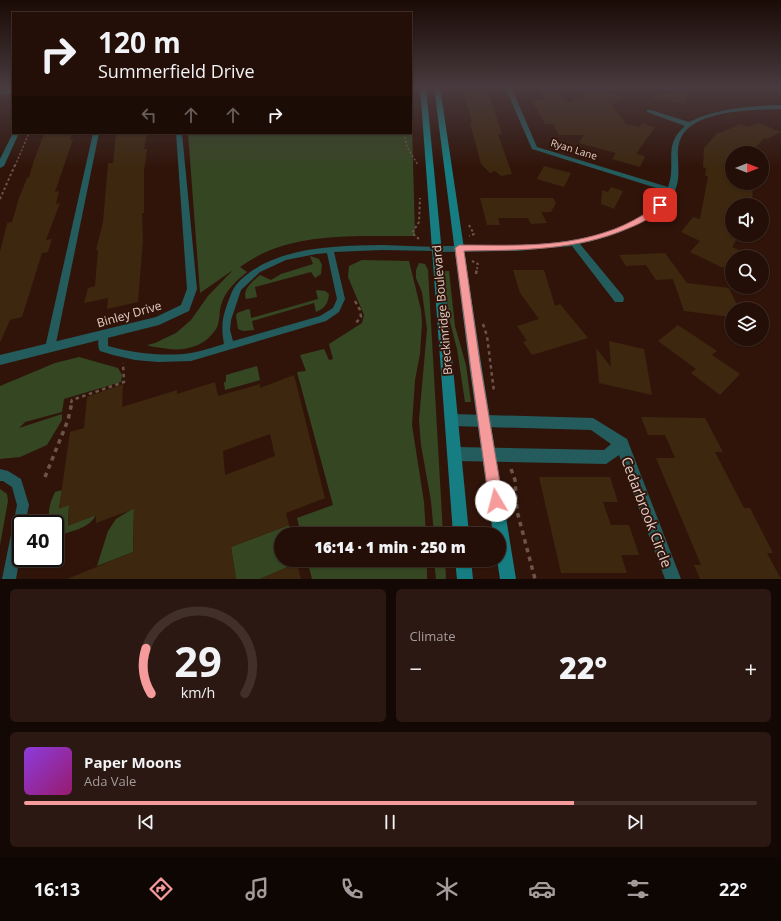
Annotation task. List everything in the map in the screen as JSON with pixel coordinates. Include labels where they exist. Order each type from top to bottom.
[{"type":"street","name":"Breckinridge Boulevard","points":[[425,114],[460,527]]},
{"type":"street","name":"Breckinridge Boulevard","points":[[442,114],[465,248],[475,363],[508,579]]},
{"type":"street","name":"Ryan Lane","points":[[520,114],[534,148],[671,190]]},
{"type":"street","points":[[660,114],[690,125]]},
{"type":"street","points":[[436,249],[540,247],[574,243],[606,235],[647,216],[660,205],[671,190],[674,180],[675,144],[680,135],[690,125],[706,117],[718,114]]},
{"type":"street","points":[[0,166],[16,134]]},
{"type":"street","name":"Binley Drive","points":[[0,360],[159,321],[185,308],[192,289],[179,134]]},
{"type":"street","points":[[574,243],[619,299]]},
{"type":"street","name":"Cedarbrook Circle","points":[[452,420],[593,424],[622,444],[672,579]]},
{"type":"street","name":"Cedarbrook Circle","points":[[455,454],[606,457],[622,444]]},
{"type":"street","points":[[464,567],[465,579]]},
{"type":"lane","points":[[50,348],[96,134]]},
{"type":"lane","points":[[229,346],[226,328],[228,308],[234,293],[247,277],[264,266],[285,258],[330,249],[361,247],[436,249]]},
{"type":"lane","points":[[104,334],[103,348],[117,353],[171,359],[191,357],[323,319],[336,310],[341,299],[330,249]]},
{"type":"lane","points":[[0,475],[4,475],[17,483],[24,505],[9,579]]},
{"type":"path","points":[[0,199],[29,134]]},
{"type":"path","points":[[404,134],[407,147],[418,163],[419,170]]},
{"type":"path","points":[[420,192],[419,222],[412,233],[420,239]]},
{"type":"path","points":[[468,220],[470,229],[474,234],[468,237],[465,248],[473,262],[478,264],[475,277]]},
{"type":"path","points":[[355,302],[360,310],[361,317],[355,324]]},
{"type":"path","points":[[483,323],[487,336],[494,393]]},
{"type":"path","points":[[45,477],[68,420],[72,400],[124,382],[123,363]]},
{"type":"path","points":[[508,454],[515,480],[517,511],[535,579]]},
{"type":"green space","points":[[412,126],[415,236],[347,236],[324,238],[302,241],[259,255],[240,267],[247,272],[225,295],[221,305],[217,327],[205,341],[185,349],[170,349],[147,345],[155,343],[176,333],[191,320],[208,296],[233,270],[200,293],[188,134],[412,134]]},
{"type":"green space","points":[[310,256],[319,259],[322,265],[321,274],[315,278],[311,272],[255,287],[257,297],[246,299],[245,295],[247,289],[260,275],[271,280],[281,274],[313,264]]},
{"type":"green space","points":[[362,260],[409,261],[421,310],[422,323],[420,354],[415,380],[412,425],[424,502],[426,527],[299,527],[297,518],[333,505],[297,372],[306,371],[300,355],[324,349],[329,360],[333,359],[329,344],[362,323],[364,315],[348,277],[349,266]]},
{"type":"green space","points":[[419,263],[425,264],[428,270],[443,527],[433,527],[431,501],[421,445],[419,420],[427,329],[422,292],[416,278],[416,270]]},
{"type":"green space","points":[[444,271],[449,271],[455,326],[466,365],[471,402],[465,402],[457,349],[448,314]]},
{"type":"green space","points":[[317,290],[325,291],[329,294],[326,305],[316,312],[314,303],[252,321],[254,330],[243,331],[238,329],[237,313],[248,309],[250,310],[251,318],[318,299]]},
{"type":"green space","points":[[79,357],[118,368],[122,375],[121,382],[64,399],[62,412],[25,422],[19,428],[62,414],[62,420],[47,445],[20,457],[0,459],[0,386],[55,363]]},
{"type":"green space","points":[[257,366],[260,380],[225,390],[224,383],[226,381],[226,375]]},
{"type":"green space","points":[[0,489],[7,494],[8,501],[0,545]]},
{"type":"green space","points":[[62,490],[59,508],[69,505],[68,525],[96,515],[86,525],[64,534],[64,515],[49,515],[50,504],[55,492]]},
{"type":"green space","points":[[134,508],[133,552],[97,566],[108,531],[116,519]]},
{"type":"green space","points":[[274,531],[274,567],[288,567],[260,579],[236,579],[231,547]]},
{"type":"green space","points":[[309,567],[427,567],[427,579],[312,579]]},
{"type":"green space","points":[[435,567],[445,567],[446,579],[436,579]]},
{"type":"building","points":[[470,114],[495,114],[502,134],[498,134],[512,174],[501,176],[495,171],[490,173],[481,164],[470,123],[472,123]]},
{"type":"building","points":[[540,114],[618,114],[626,124],[639,127],[642,123],[655,127],[636,154],[645,156],[640,167],[612,159],[616,153],[579,143],[584,135],[559,135],[553,124],[545,124]]},
{"type":"building","points":[[758,123],[781,132],[767,139],[764,138],[757,146],[725,146],[725,190],[753,190],[752,198],[725,198],[725,242],[735,242],[732,247],[739,250],[725,250],[725,266],[723,268],[690,252],[700,241],[681,232],[693,217],[700,219],[708,176],[705,176],[706,168],[703,167],[704,148],[718,132],[720,133],[740,124],[749,127]]},
{"type":"building","points":[[44,134],[72,134],[70,140],[73,139],[55,192],[59,191],[56,204],[60,203],[46,240],[52,239],[48,252],[42,253],[22,317],[10,320],[0,343],[0,252],[7,223],[12,222],[19,198],[27,178],[29,177]]},
{"type":"building","points":[[116,134],[147,134],[144,149],[147,149],[144,171],[144,213],[142,213],[143,240],[138,302],[107,309],[108,298],[84,303],[88,288],[95,286],[98,250],[96,250],[103,222],[108,163],[113,163]]},
{"type":"building","points":[[544,166],[571,173],[564,187],[537,179]]},
{"type":"building","points":[[611,187],[623,191],[614,209],[601,204],[602,190],[608,192]]},
{"type":"building","points":[[480,198],[553,198],[556,203],[551,212],[541,212],[547,223],[531,224],[528,218],[498,218],[500,225],[487,225]]},
{"type":"building","points":[[665,253],[687,283],[725,288],[725,294],[732,294],[736,302],[725,302],[725,316],[684,311],[673,279],[656,280],[646,265],[626,266],[619,255]]},
{"type":"building","points":[[513,270],[544,270],[555,306],[560,304],[588,338],[532,355],[523,342],[527,341],[517,326],[539,319],[520,293]]},
{"type":"building","points":[[678,325],[717,351],[712,355],[740,374],[720,395],[691,373],[696,369],[658,341]]},
{"type":"building","points":[[609,341],[644,349],[652,395],[599,383],[596,348],[611,367]]},
{"type":"building","points":[[294,375],[325,498],[286,513],[289,525],[284,527],[274,527],[274,531],[231,547],[236,579],[67,579],[133,552],[134,509],[96,523],[96,515],[68,526],[69,505],[59,509],[70,432],[84,428],[87,397],[123,384],[122,407],[177,390],[177,394],[215,382],[218,396],[260,384],[260,388]],"holes":[[[270,434],[275,456],[225,475],[223,451]]]},
{"type":"building","points":[[641,417],[705,418],[723,452],[715,452],[744,508],[750,508],[773,553],[767,553],[781,579],[700,579],[694,565],[701,565],[656,458],[675,458],[665,435],[648,435]]},
{"type":"building","points":[[539,477],[610,477],[618,502],[603,502],[611,525],[629,525],[639,555],[621,555],[627,573],[561,573]]},
{"type":"building","points":[[288,567],[298,567],[301,579],[260,579]]},
{"type":"route","points":[[496,501],[459,248],[540,247],[574,243],[606,235],[628,226],[647,216],[660,205]]}]
